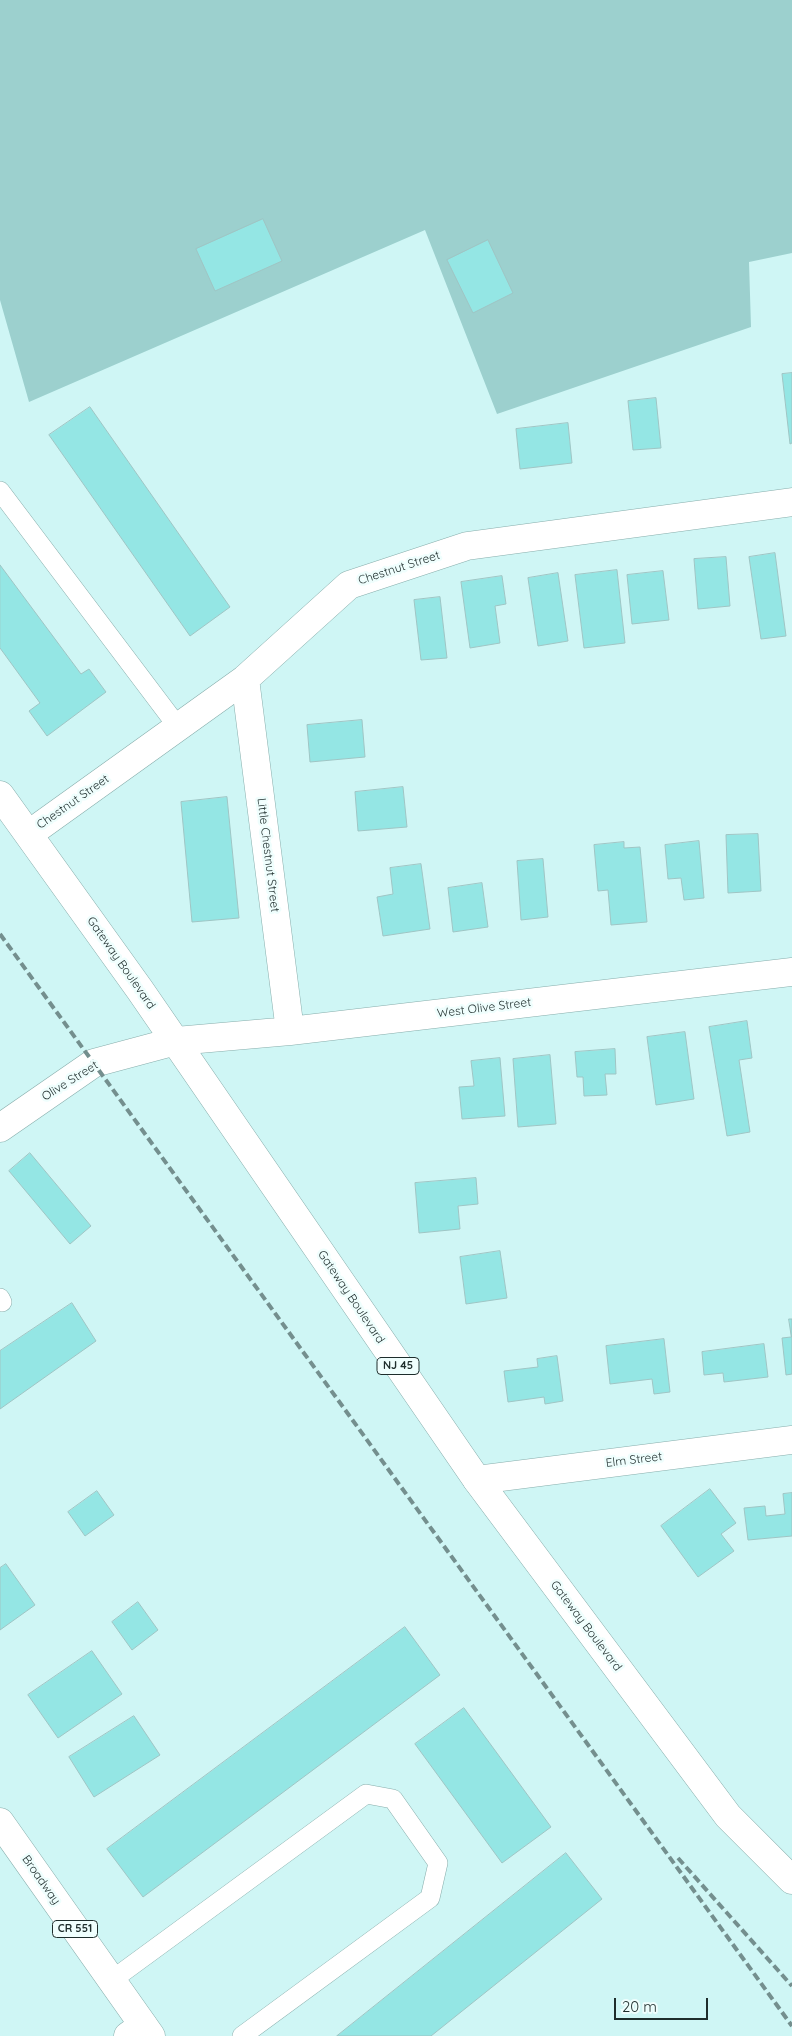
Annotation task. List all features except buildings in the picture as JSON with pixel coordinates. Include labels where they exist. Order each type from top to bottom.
[{"type":"street","name":"Chestnut Street","points":[[28,834],[245,679],[349,585],[467,546],[792,502]]},
{"type":"street","name":"Little Chestnut Street","points":[[245,679],[290,1031]]},
{"type":"street","name":"Gateway Boulevard","points":[[0,794],[176,1041],[477,1480],[728,1816],[792,1880]]},
{"type":"street","name":"West Olive Street","points":[[176,1041],[290,1031],[792,972]]},
{"type":"street","name":"Olive Street","points":[[0,1128],[94,1063],[176,1041]]},
{"type":"street","name":"Elm Street","points":[[477,1480],[792,1440]]},
{"type":"street","name":"Broadway","points":[[0,1822],[112,1980],[141,2032]]},
{"type":"lane","points":[[0,491],[178,727]]},
{"type":"lane","points":[[112,1980],[366,1794],[393,1799],[438,1863],[430,1898],[242,2036]]},
{"type":"shaded area","points":[[0,0],[792,0],[792,253],[749,262],[751,327],[497,414],[425,230],[29,402],[0,300]]},
{"type":"railway","points":[[0,934],[792,2026]]},
{"type":"railway","points":[[678,1858],[792,1986]]}]
